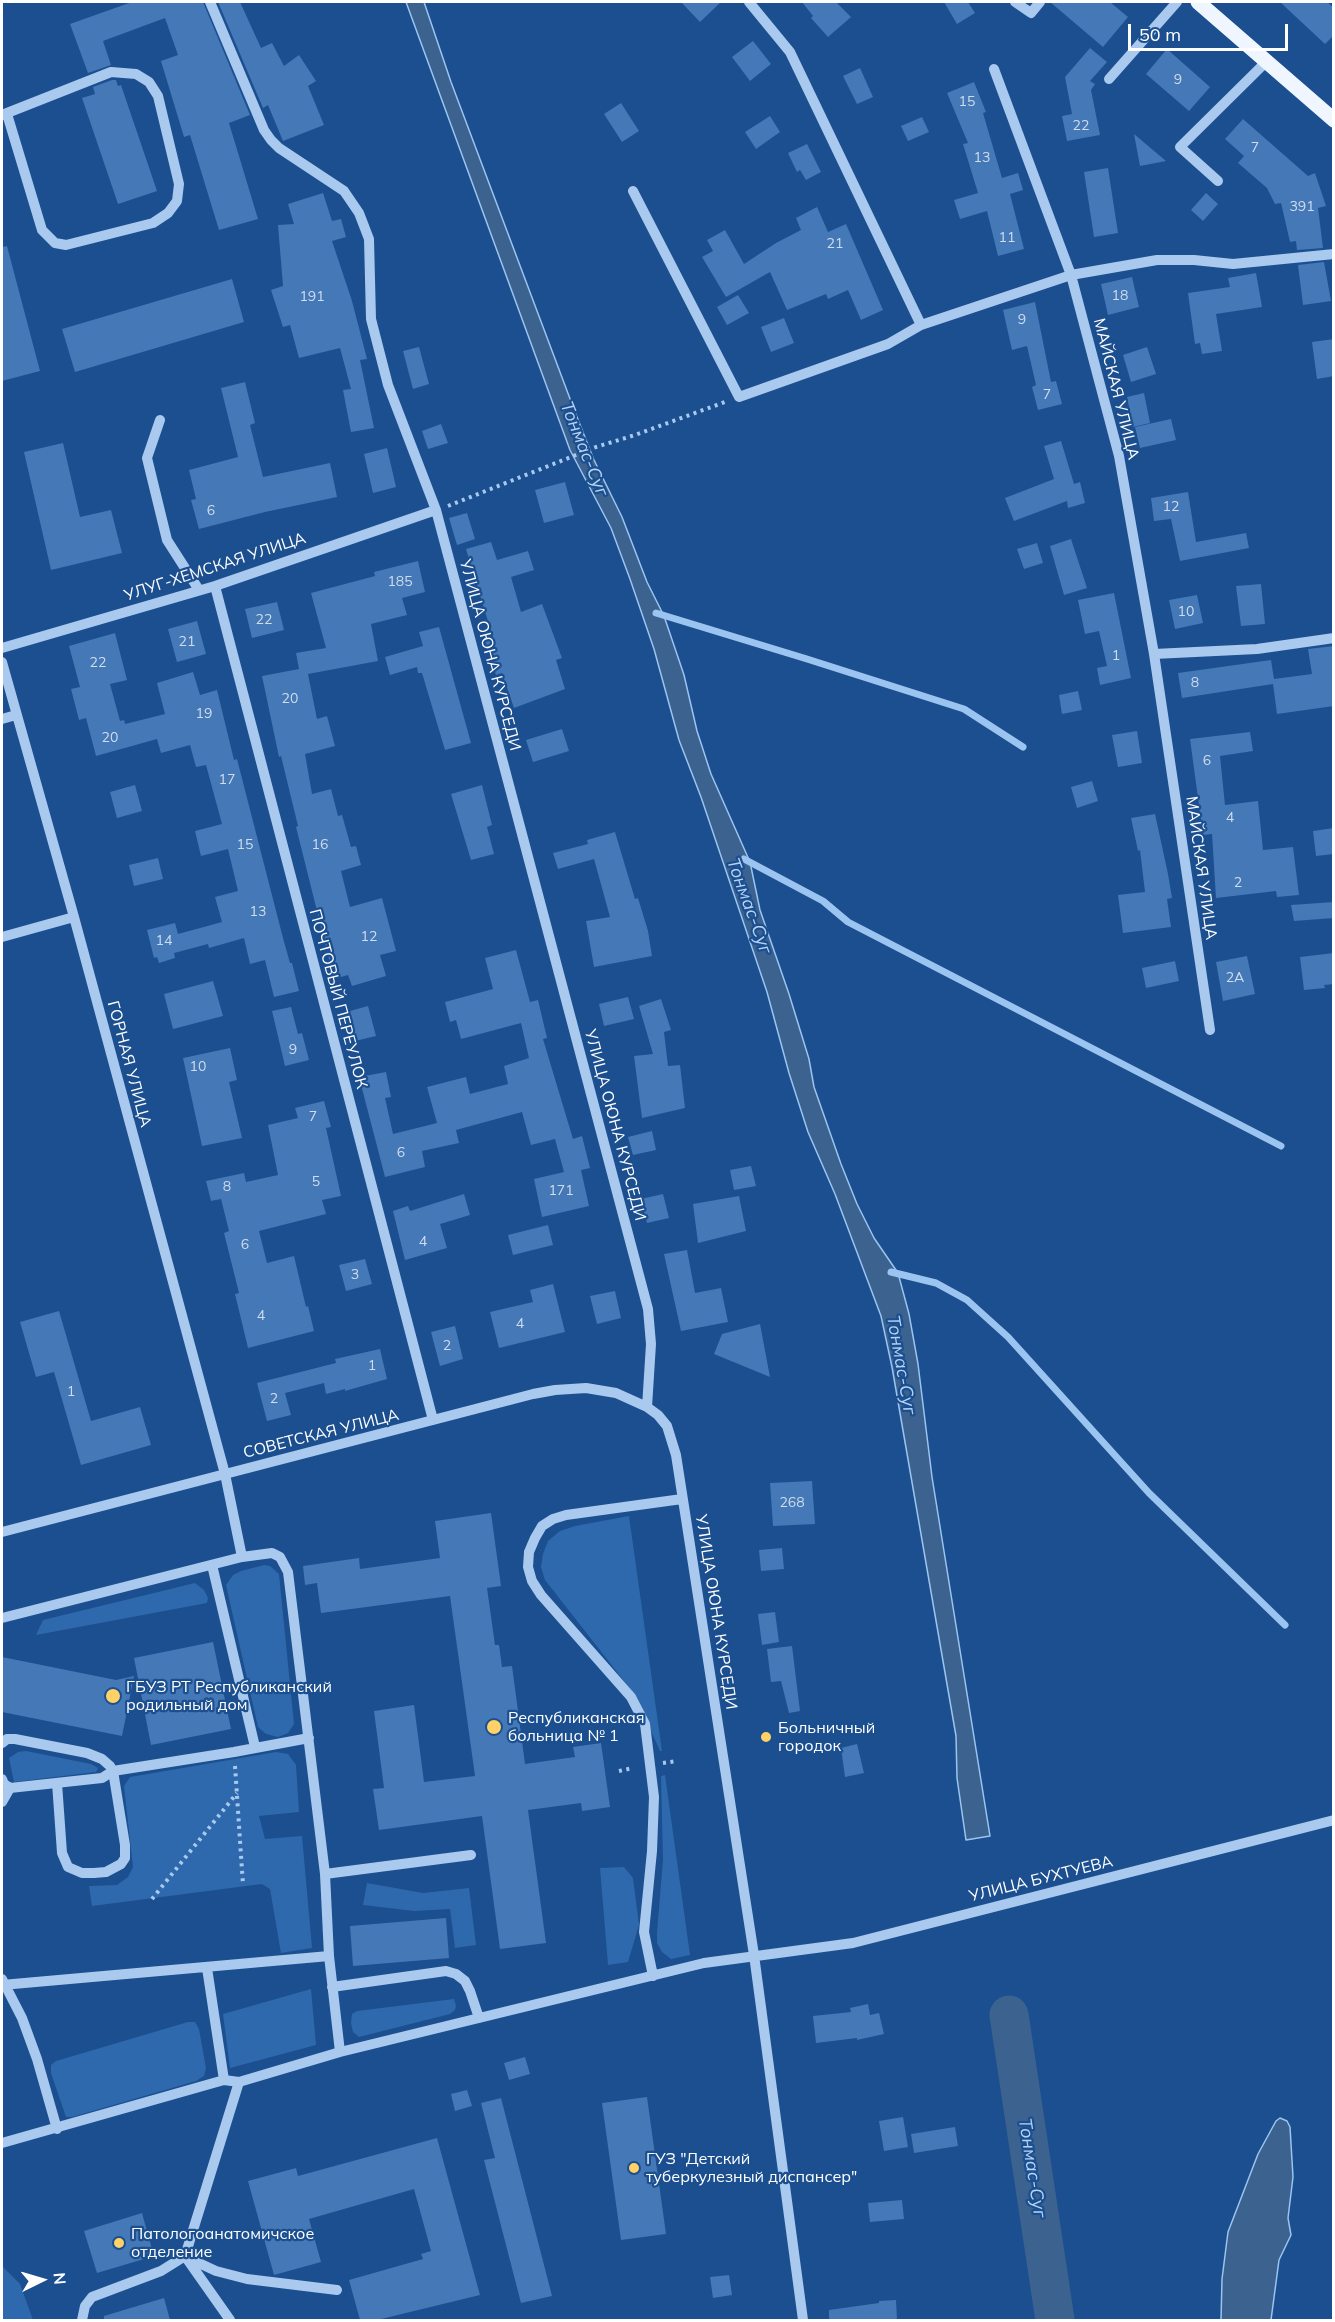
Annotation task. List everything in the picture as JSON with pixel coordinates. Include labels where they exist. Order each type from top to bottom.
[{"type":"main road","points":[[1198,2],[1334,120]]},
{"type":"street","name":"УЛИЦА ОЮНА КУРСЕДИ","points":[[210,2],[264,130],[279,148],[344,190],[359,213],[369,239],[371,319],[388,385],[436,510],[648,1309],[651,1344],[647,1407],[667,1426],[672,1439],[754,1955],[803,2320]]},
{"type":"street","points":[[749,2],[790,51],[921,325]]},
{"type":"street","points":[[1015,2],[1031,13],[1040,2]]},
{"type":"street","points":[[1108,79],[1177,2]]},
{"type":"street","points":[[1218,181],[1180,147],[1267,61]]},
{"type":"street","name":"МАЙСКАЯ УЛИЦА","points":[[994,69],[1071,275],[1119,456],[1154,654],[1210,1030]]},
{"type":"street","points":[[111,72],[136,74],[149,82],[158,96],[179,184],[177,201],[168,213],[153,223],[66,245],[55,243],[42,230],[4,114],[111,72]]},
{"type":"street","points":[[633,190],[739,397],[888,344],[921,325],[1071,275],[1157,260],[1194,260],[1233,264],[1334,254]]},
{"type":"street","points":[[160,420],[147,458],[167,540],[199,590]]},
{"type":"street","name":"УЛУГ-ХЕМСКАЯ УЛИЦА","points":[[2,648],[215,586],[436,510]]},
{"type":"street","name":"ПОЧТОВЫЙ ПЕРЕУЛОК","points":[[215,586],[433,1420]]},
{"type":"street","points":[[1154,654],[1257,649],[1334,638]]},
{"type":"street","name":"ГОРНАЯ УЛИЦА","points":[[2,662],[74,917],[225,1474],[242,1557]]},
{"type":"street","points":[[2,719],[16,715]]},
{"type":"street","points":[[2,937],[74,917]]},
{"type":"street","name":"СОВЕТСКАЯ УЛИЦА","points":[[2,1532],[533,1394],[572,1389],[601,1389],[647,1407]]},
{"type":"street","points":[[653,1976],[644,1932],[652,1851],[654,1797],[645,1724],[631,1697],[541,1595],[531,1581],[528,1567],[529,1552],[535,1538],[542,1526],[553,1520],[566,1515],[682,1499]]},
{"type":"street","points":[[2,1618],[242,1557],[272,1552],[280,1557],[288,1572],[309,1738],[325,1874],[328,1956],[340,2052]]},
{"type":"street","points":[[212,1565],[255,1748]]},
{"type":"street","points":[[10,1788],[102,1778],[113,1771],[309,1738]]},
{"type":"street","points":[[2,1743],[8,1739],[15,1739],[102,1759],[113,1771],[125,1858],[121,1864],[106,1872],[82,1873],[68,1867],[64,1861],[57,1783]]},
{"type":"street","points":[[2,1779],[10,1788]]},
{"type":"street","points":[[2,1802],[10,1788]]},
{"type":"street","name":"УЛИЦА БУХТУЕВА","points":[[239,2082],[340,2052],[704,1963],[854,1943],[1334,1820]]},
{"type":"street","points":[[325,1874],[471,1855]]},
{"type":"street","points":[[57,2128],[30,2038],[3,1983],[207,1968],[328,1956]]},
{"type":"street","points":[[207,1968],[224,2080]]},
{"type":"street","points":[[332,1987],[446,1971],[456,1974],[465,1981],[479,2018]]},
{"type":"street","points":[[2,2143],[224,2080],[239,2082],[185,2256],[161,2271],[92,2297],[85,2306],[82,2320]]},
{"type":"street","points":[[185,2256],[216,2271],[247,2279],[337,2290]]},
{"type":"street","points":[[185,2256],[230,2320]]},
{"type":"path","points":[[465,499],[596,447],[739,397]]},
{"type":"path","points":[[234,1759],[243,1885]]},
{"type":"path","points":[[661,1763],[677,1761]]},
{"type":"path","points":[[619,1771],[633,1768]]},
{"type":"path","points":[[152,1899],[237,1793]]},
{"type":"shaded area","points":[[629,1516],[662,1751],[660,1751],[635,1695],[545,1580],[541,1567],[548,1541],[560,1531]]},
{"type":"shaded area","points":[[264,1565],[270,1566],[279,1574],[294,1724],[288,1733],[278,1737],[266,1734],[258,1727],[226,1585],[233,1575]]},
{"type":"shaded area","points":[[195,1583],[204,1590],[208,1598],[207,1603],[36,1635],[43,1620]]},
{"type":"shaded area","points":[[26,1751],[91,1764],[98,1768],[96,1772],[14,1782],[9,1758],[18,1752]]},
{"type":"shaded area","points":[[276,1752],[288,1754],[296,1765],[299,1812],[259,1816],[265,1839],[302,1836],[312,1948],[281,1953],[270,1889],[262,1884],[92,1906],[89,1886],[117,1885],[128,1877],[133,1867],[124,1786],[130,1777]]},
{"type":"shaded area","points":[[665,1775],[690,1955],[671,1959],[662,1952],[657,1943],[663,1860],[661,1776]]},
{"type":"shaded area","points":[[624,1867],[633,1878],[639,1925],[628,1962],[608,1965],[600,1868]]},
{"type":"shaded area","points":[[367,1883],[423,1893],[469,1888],[476,1945],[455,1948],[450,1909],[414,1911],[363,1905]]},
{"type":"shaded area","points":[[311,1989],[316,2045],[230,2068],[223,2014]]},
{"type":"shaded area","points":[[454,1999],[455,2010],[450,2014],[359,2037],[353,2032],[352,2014],[357,2011]]},
{"type":"shaded area","points":[[188,2022],[195,2022],[199,2029],[206,2068],[204,2076],[196,2081],[66,2117],[51,2073],[51,2065],[56,2061]]},
{"type":"shaded area","points":[[2,2266],[20,2284],[33,2320],[2,2320]]},
{"type":"water","name":"Тонмас-Суг","points":[[406,2],[424,2],[451,82],[575,412],[594,460],[622,517],[647,582],[664,616],[684,675],[697,731],[711,774],[750,862],[760,910],[809,1059],[814,1087],[841,1164],[874,1238],[898,1273],[909,1314],[918,1364],[932,1477],[990,1836],[966,1840],[957,1778],[956,1736],[892,1367],[881,1316],[835,1194],[808,1132],[767,992],[701,797],[679,740],[654,649],[630,579],[611,528],[570,450]]},
{"type":"water","points":[[1280,2118],[1287,2121],[1290,2127],[1293,2177],[1288,2218],[1291,2235],[1279,2260],[1271,2320],[1221,2320],[1222,2279],[1228,2232],[1258,2154],[1276,2121]]},
{"type":"building","points":[[132,2],[203,2],[250,115],[229,123],[258,219],[219,230],[190,135],[184,137],[161,61],[178,55],[165,18],[103,41],[111,65],[88,73],[70,24]]},
{"type":"building","points":[[218,2],[240,2],[261,48],[272,43],[284,66],[299,55],[316,81],[308,86],[324,125],[283,141],[268,105],[263,108]]},
{"type":"building","points":[[681,2],[721,2],[700,22]]},
{"type":"building","points":[[802,2],[836,2],[851,17],[828,37],[811,18],[813,16]]},
{"type":"building","points":[[944,2],[968,2],[975,13],[957,24]]},
{"type":"building","points":[[1050,2],[1110,2],[1128,17],[1103,47]]},
{"type":"building","points":[[1280,2],[1327,2],[1334,8],[1334,35],[1325,44]]},
{"type":"building","points":[[753,41],[771,64],[750,81],[732,57]]},
{"type":"building","points":[[1090,48],[1107,62],[1090,81],[1095,84],[1091,90],[1100,135],[1067,141],[1062,116],[1072,114],[1065,77]]},
{"type":"building","points":[[1167,49],[1210,87],[1189,111],[1146,74]]},
{"type":"building","points":[[860,68],[873,97],[857,104],[843,76]]},
{"type":"building","points":[[116,80],[118,86],[121,85],[157,191],[118,204],[82,98],[95,94],[93,87]]},
{"type":"building","points":[[974,82],[986,112],[983,113],[1002,178],[1018,173],[1023,190],[1010,194],[1024,249],[998,256],[987,211],[960,219],[954,200],[978,193],[963,144],[968,143],[947,93]]},
{"type":"building","points":[[621,103],[639,131],[622,142],[604,114]]},
{"type":"building","points":[[770,116],[780,132],[756,149],[745,132]]},
{"type":"building","points":[[922,117],[929,132],[908,141],[901,126]]},
{"type":"building","points":[[1243,119],[1308,176],[1315,173],[1326,206],[1318,208],[1323,248],[1297,250],[1296,241],[1290,242],[1281,203],[1275,204],[1267,188],[1238,163],[1244,156],[1225,139]]},
{"type":"building","points":[[1134,134],[1166,161],[1140,166]]},
{"type":"building","points":[[807,144],[821,172],[806,180],[800,170],[797,172],[788,153]]},
{"type":"building","points":[[1108,168],[1118,233],[1094,237],[1084,172]]},
{"type":"building","points":[[323,193],[332,221],[341,219],[346,237],[332,241],[352,301],[367,359],[360,360],[374,428],[351,432],[343,390],[351,389],[340,348],[299,358],[290,325],[283,327],[271,290],[283,286],[278,225],[294,224],[288,204]]},
{"type":"building","points":[[1206,193],[1218,204],[1203,221],[1191,210]]},
{"type":"building","points":[[817,207],[828,232],[846,224],[883,310],[861,320],[848,290],[828,299],[826,294],[787,310],[770,272],[726,297],[702,257],[713,251],[707,240],[725,230],[744,264],[801,230],[796,218]]},
{"type":"building","points":[[7,246],[40,371],[2,381],[2,247]]},
{"type":"building","points":[[1324,262],[1331,301],[1303,305],[1298,265]]},
{"type":"building","points":[[1256,273],[1262,307],[1216,314],[1222,351],[1202,354],[1200,343],[1195,344],[1188,293],[1230,287],[1228,278]]},
{"type":"building","points":[[1132,277],[1139,307],[1108,315],[1101,284]]},
{"type":"building","points":[[232,279],[244,322],[75,372],[62,329]]},
{"type":"building","points":[[738,295],[749,313],[727,325],[717,307]]},
{"type":"building","points":[[1035,302],[1051,382],[1056,381],[1062,404],[1038,410],[1032,387],[1036,385],[1027,346],[1012,350],[1003,310]]},
{"type":"building","points":[[784,318],[794,343],[771,352],[761,327]]},
{"type":"building","points":[[1334,339],[1334,376],[1317,379],[1312,342]]},
{"type":"building","points":[[419,347],[429,384],[413,389],[403,351]]},
{"type":"building","points":[[1147,347],[1156,374],[1131,382],[1123,355]]},
{"type":"building","points":[[245,382],[255,423],[250,425],[263,477],[330,463],[337,497],[199,529],[191,500],[196,499],[189,470],[238,457],[221,388]]},
{"type":"building","points":[[1144,393],[1150,423],[1133,427],[1127,397]]},
{"type":"building","points":[[1171,419],[1176,440],[1140,448],[1135,427]]},
{"type":"building","points":[[441,424],[448,443],[428,449],[422,431]]},
{"type":"building","points":[[1061,441],[1074,484],[1080,482],[1085,503],[1068,508],[1067,501],[1014,521],[1005,498],[1054,479],[1044,446]]},
{"type":"building","points":[[63,443],[80,517],[111,510],[122,553],[51,570],[24,452]]},
{"type":"building","points":[[387,448],[396,487],[373,493],[364,454]]},
{"type":"building","points":[[565,482],[574,515],[544,523],[535,490]]},
{"type":"building","points":[[1188,492],[1196,542],[1246,533],[1249,548],[1180,561],[1171,519],[1154,521],[1151,498]]},
{"type":"building","points":[[467,513],[475,539],[457,545],[449,518]]},
{"type":"building","points":[[1071,539],[1087,588],[1064,595],[1050,546]]},
{"type":"building","points":[[491,542],[497,560],[528,551],[534,570],[511,577],[521,612],[542,604],[562,658],[556,660],[565,689],[514,708],[502,673],[496,675],[485,640],[493,638],[466,549]]},
{"type":"building","points":[[1037,543],[1043,563],[1024,569],[1017,549]]},
{"type":"building","points":[[418,561],[425,592],[402,598],[407,615],[371,624],[378,661],[308,674],[317,719],[327,716],[335,746],[305,754],[312,794],[331,789],[338,816],[342,815],[351,847],[356,846],[361,865],[341,871],[350,907],[382,898],[396,951],[380,955],[386,976],[352,986],[348,975],[334,979],[296,827],[298,826],[281,756],[279,757],[262,676],[299,669],[296,653],[326,648],[311,593],[375,576],[374,572]]},
{"type":"building","points":[[1261,584],[1265,624],[1241,626],[1236,586]]},
{"type":"building","points":[[1114,593],[1131,678],[1100,685],[1097,668],[1107,666],[1099,631],[1085,634],[1078,600]]},
{"type":"building","points":[[1197,595],[1203,623],[1175,629],[1169,600]]},
{"type":"building","points":[[277,602],[284,630],[252,638],[245,609]]},
{"type":"building","points":[[197,621],[206,654],[177,662],[168,629]]},
{"type":"building","points":[[439,627],[471,743],[445,750],[422,673],[418,673],[417,667],[390,675],[385,657],[423,646],[419,632]]},
{"type":"building","points":[[115,633],[127,680],[110,684],[120,721],[124,720],[125,724],[165,714],[157,683],[193,672],[200,695],[217,690],[234,760],[237,759],[299,991],[274,997],[265,960],[250,964],[244,938],[209,948],[208,944],[174,953],[175,958],[159,963],[157,957],[154,958],[147,930],[175,923],[178,934],[222,922],[215,897],[238,891],[228,849],[201,856],[195,831],[222,824],[206,765],[196,767],[190,745],[161,753],[157,739],[96,756],[86,718],[79,720],[71,689],[80,687],[69,646]]},
{"type":"building","points":[[1334,646],[1334,706],[1277,714],[1273,684],[1182,698],[1178,673],[1271,660],[1274,679],[1312,674],[1308,649]]},
{"type":"building","points":[[1078,691],[1082,710],[1062,714],[1059,695]]},
{"type":"building","points":[[562,729],[569,751],[533,762],[526,740]]},
{"type":"building","points":[[1137,731],[1142,763],[1118,767],[1112,735]]},
{"type":"building","points":[[1250,732],[1253,751],[1220,756],[1225,805],[1258,801],[1263,850],[1293,847],[1299,895],[1277,897],[1276,891],[1216,898],[1212,834],[1203,835],[1190,739]]},
{"type":"building","points":[[1092,781],[1098,801],[1077,808],[1071,787]]},
{"type":"building","points":[[135,785],[142,811],[117,818],[110,792]]},
{"type":"building","points":[[482,785],[492,825],[487,827],[494,854],[471,860],[451,794]]},
{"type":"building","points":[[1155,814],[1172,898],[1167,899],[1171,927],[1123,933],[1118,895],[1145,892],[1140,850],[1138,851],[1131,818]]},
{"type":"building","points":[[1334,828],[1334,854],[1316,856],[1313,831]]},
{"type":"building","points":[[615,832],[635,899],[638,898],[648,931],[652,956],[594,967],[586,921],[610,917],[594,859],[558,869],[553,853],[588,844],[587,840]]},
{"type":"building","points":[[158,858],[163,879],[134,886],[129,865]]},
{"type":"building","points":[[1334,902],[1334,918],[1294,921],[1291,905]]},
{"type":"building","points":[[516,950],[530,1002],[538,1000],[547,1038],[543,1039],[573,1139],[582,1136],[590,1168],[581,1170],[589,1206],[542,1217],[534,1179],[564,1172],[555,1139],[531,1145],[522,1112],[456,1130],[459,1143],[422,1151],[425,1167],[385,1177],[359,1077],[386,1072],[391,1097],[385,1098],[393,1134],[437,1123],[427,1087],[466,1077],[470,1094],[508,1084],[504,1066],[529,1058],[521,1023],[461,1039],[456,1020],[450,1022],[445,1002],[493,989],[485,958]]},
{"type":"building","points":[[1334,953],[1334,984],[1324,985],[1325,988],[1304,990],[1300,957]]},
{"type":"building","points":[[1247,956],[1255,994],[1223,1001],[1216,962]]},
{"type":"building","points":[[1175,961],[1179,981],[1146,988],[1142,968]]},
{"type":"building","points":[[213,981],[223,1016],[173,1029],[164,994]]},
{"type":"building","points":[[628,997],[634,1019],[604,1026],[599,1004]]},
{"type":"building","points":[[661,999],[671,1030],[664,1032],[668,1066],[680,1065],[685,1108],[642,1118],[634,1056],[653,1054],[639,1006]]},
{"type":"building","points":[[368,1006],[376,1036],[351,1042],[343,1013]]},
{"type":"building","points":[[291,1007],[298,1034],[302,1033],[309,1060],[285,1066],[272,1011]]},
{"type":"building","points":[[230,1048],[237,1080],[229,1082],[242,1138],[202,1146],[183,1058]]},
{"type":"building","points":[[324,1101],[331,1127],[326,1128],[341,1196],[322,1200],[326,1214],[259,1231],[267,1263],[294,1256],[314,1331],[248,1348],[235,1294],[239,1293],[224,1233],[229,1231],[221,1199],[211,1201],[206,1181],[244,1173],[246,1182],[278,1175],[268,1125],[298,1118],[295,1108]]},
{"type":"building","points":[[652,1131],[656,1150],[633,1155],[628,1137]]},
{"type":"building","points":[[751,1166],[756,1186],[734,1190],[730,1170]]},
{"type":"building","points":[[464,1194],[470,1215],[440,1224],[447,1248],[405,1260],[393,1211],[408,1206],[410,1211]]},
{"type":"building","points":[[663,1194],[669,1218],[647,1223],[641,1199]]},
{"type":"building","points":[[739,1196],[746,1231],[698,1243],[693,1204]]},
{"type":"building","points":[[548,1225],[553,1245],[513,1255],[508,1235]]},
{"type":"building","points":[[687,1250],[695,1293],[721,1288],[728,1322],[681,1331],[664,1254]]},
{"type":"building","points":[[365,1259],[372,1284],[346,1291],[339,1265]]},
{"type":"building","points":[[553,1284],[565,1332],[499,1348],[490,1312],[533,1302],[530,1290]]},
{"type":"building","points":[[615,1291],[621,1318],[597,1324],[590,1296]]},
{"type":"building","points":[[59,1311],[91,1421],[140,1407],[151,1445],[81,1465],[54,1372],[36,1377],[20,1322]]},
{"type":"building","points":[[760,1324],[770,1377],[714,1354],[722,1334]]},
{"type":"building","points":[[455,1326],[463,1359],[440,1366],[431,1332]]},
{"type":"building","points":[[380,1349],[387,1379],[326,1394],[324,1383],[285,1393],[291,1415],[267,1421],[257,1383],[336,1363],[335,1359]]},
{"type":"building","points":[[812,1481],[815,1524],[773,1526],[770,1483]]},
{"type":"building","name":"Республиканская больница № 1","points":[[491,1513],[501,1586],[487,1588],[495,1645],[499,1645],[502,1667],[512,1666],[525,1764],[575,1757],[573,1747],[601,1743],[610,1807],[582,1811],[581,1803],[528,1810],[546,1943],[500,1949],[482,1816],[379,1830],[373,1789],[384,1788],[374,1711],[414,1705],[424,1782],[475,1776],[450,1596],[321,1613],[317,1583],[305,1585],[303,1566],[359,1558],[360,1569],[440,1558],[435,1521]]},
{"type":"building","points":[[782,1548],[784,1569],[761,1571],[759,1550]]},
{"type":"building","points":[[775,1612],[779,1642],[762,1645],[758,1614]]},
{"type":"building","points":[[213,1642],[231,1729],[151,1745],[134,1658]]},
{"type":"building","points":[[792,1646],[800,1711],[789,1713],[781,1681],[771,1682],[767,1649]]},
{"type":"building","points":[[2,1657],[116,1680],[134,1676],[122,1736],[2,1712]]},
{"type":"building","points":[[857,1744],[864,1773],[845,1777],[841,1748]]},
{"type":"building","points":[[446,1918],[449,1958],[353,1966],[350,1926]]},
{"type":"building","points":[[868,2004],[870,2015],[879,2013],[884,2034],[857,2040],[857,2038],[816,2043],[813,2016],[851,2012],[850,2008]]},
{"type":"building","points":[[525,2057],[530,2074],[509,2080],[504,2063]]},
{"type":"building","points":[[467,2090],[472,2106],[455,2111],[451,2094]]},
{"type":"building","name":"ГУЗ \"Детский туберкулезный диспансер\"","points":[[647,2097],[666,2234],[621,2240],[602,2103]]},
{"type":"building","points":[[501,2098],[552,2296],[521,2303],[484,2160],[495,2158],[481,2103]]},
{"type":"building","points":[[903,2117],[908,2147],[884,2151],[879,2121]]},
{"type":"building","points":[[955,2127],[958,2146],[914,2153],[911,2134]]},
{"type":"building","points":[[437,2138],[480,2295],[377,2320],[360,2320],[349,2280],[423,2259],[421,2254],[431,2251],[414,2189],[309,2219],[321,2262],[274,2275],[248,2181],[296,2168],[298,2176]]},
{"type":"building","points":[[902,2200],[904,2219],[870,2222],[868,2203]]},
{"type":"building","name":"Патологоанатомичское отделение","points":[[142,2213],[154,2256],[97,2273],[84,2231]]},
{"type":"building","points":[[729,2275],[732,2295],[713,2298],[710,2277]]},
{"type":"building","points":[[164,2298],[170,2320],[104,2320],[104,2316]]},
{"type":"building","points":[[896,2300],[897,2320],[829,2320],[829,2310]]},
{"type":"waterway","points":[[656,613],[964,709],[1023,747]]},
{"type":"waterway","points":[[744,859],[823,901],[848,922],[1281,1146]]},
{"type":"waterway","points":[[891,1272],[936,1283],[967,1300],[1008,1337],[1149,1493],[1285,1625]]},
{"type":"waterway","name":"Тонмас-Суг","points":[[1009,2015],[1055,2320]]},
{"type":"place","name":"ГБУЗ РТ Республиканский родильный дом","points":[[113,1696]]},
{"type":"place","name":"Республиканская больница № 1","points":[[494,1727]]},
{"type":"place","name":"Больничный городок","points":[[766,1737]]},
{"type":"place","name":"ГУЗ \"Детский туберкулезный диспансер\"","points":[[634,2168]]},
{"type":"place","name":"Патологоанатомичское отделение","points":[[119,2243]]}]
